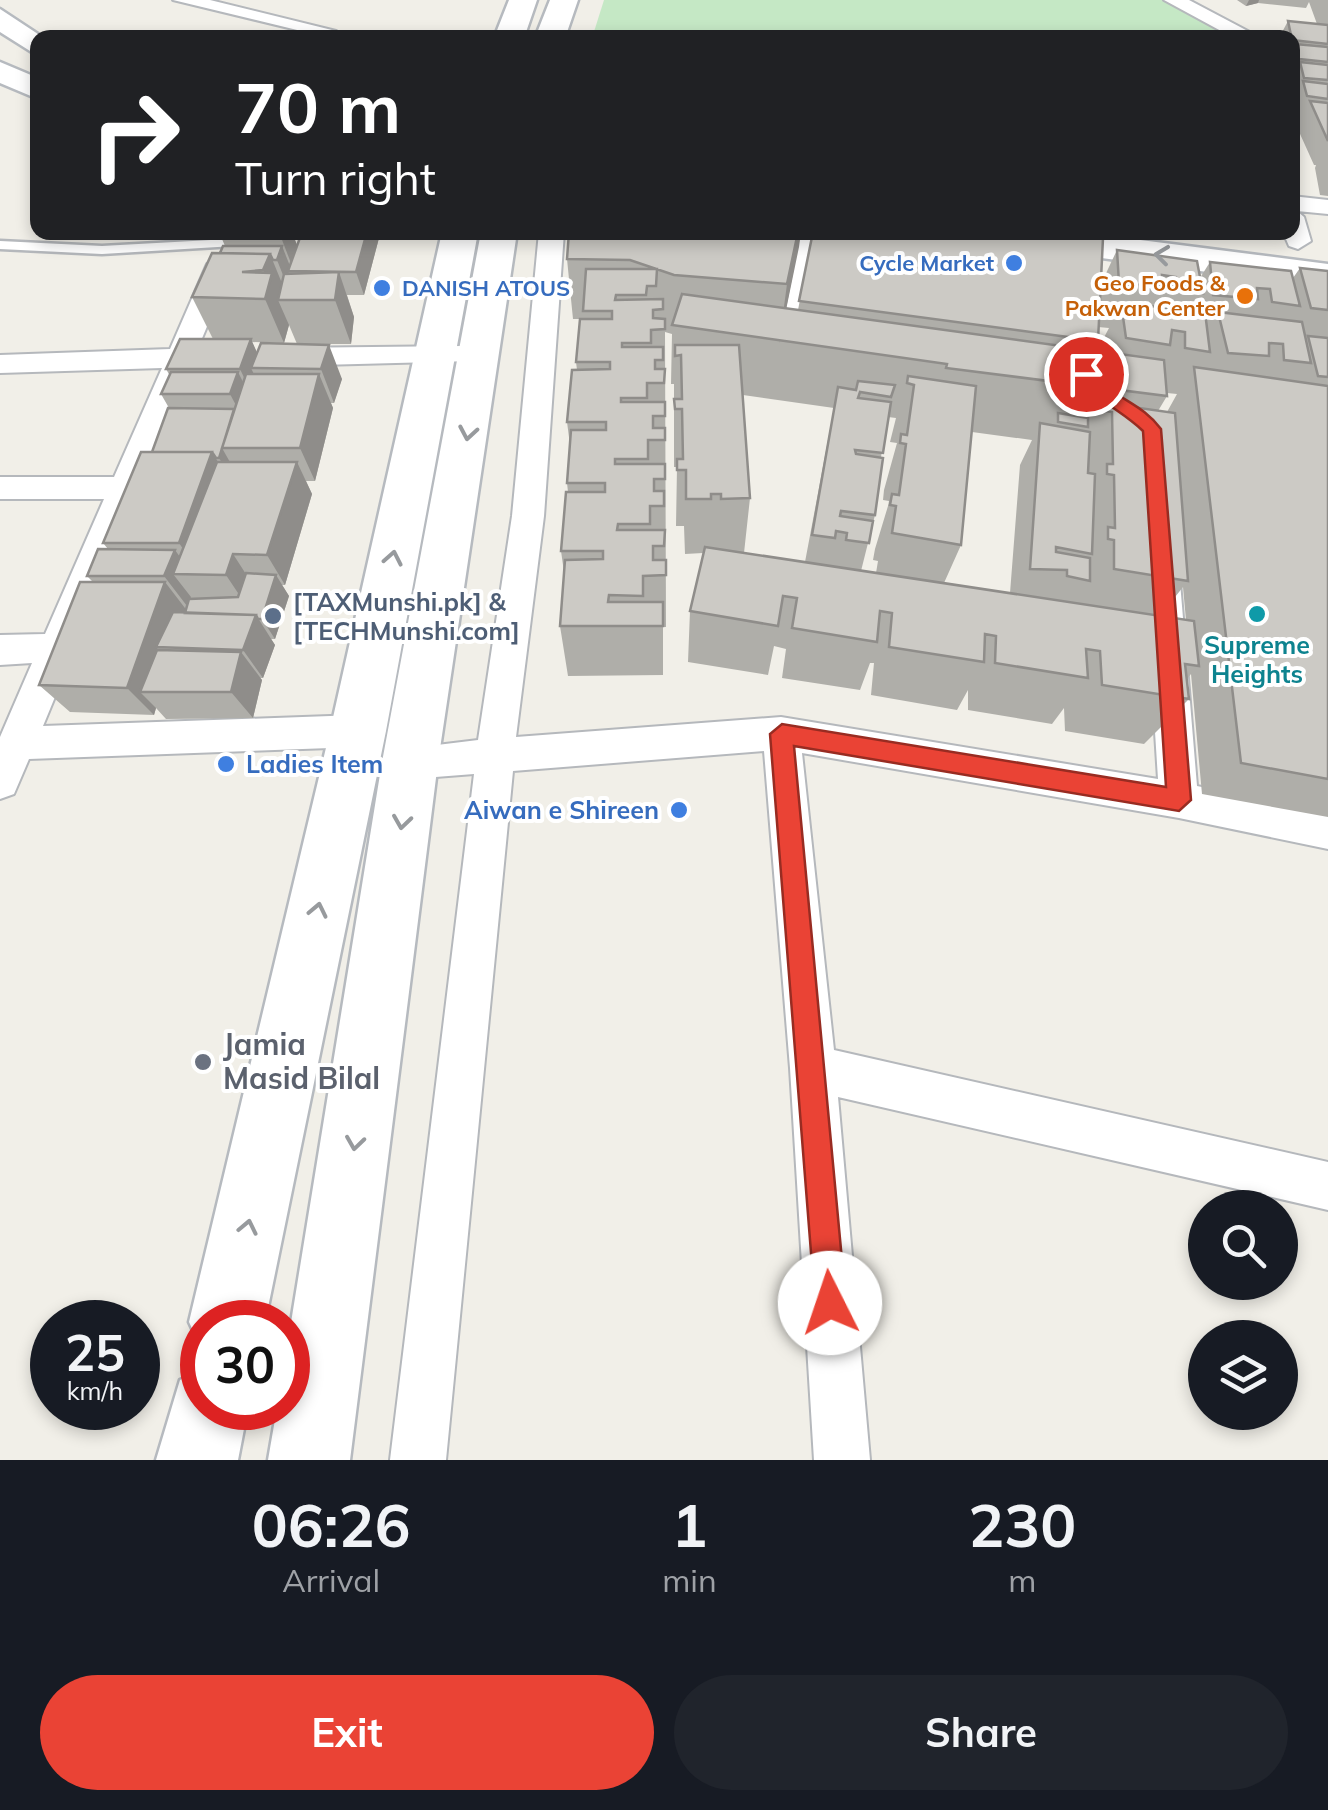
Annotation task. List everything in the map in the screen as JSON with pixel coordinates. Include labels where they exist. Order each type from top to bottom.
[{"type":"main road","points":[[512,30],[523,0]]},
{"type":"main road","points":[[553,30],[564,0]]},
{"type":"main road","points":[[0,18],[30,41]]},
{"type":"main road","points":[[0,71],[30,86]]},
{"type":"main road","points":[[309,1460],[410,762],[458,355],[460,240]]},
{"type":"main road","points":[[232,1300],[358,731],[458,355],[496,240]]},
{"type":"main road","points":[[1013,240],[1086,263],[1328,276]]},
{"type":"main road","points":[[196,1460],[203,1430]]},
{"type":"street","points":[[183,0],[321,30]]},
{"type":"street","points":[[297,0],[325,30]]},
{"type":"street","points":[[1174,0],[1236,30]]},
{"type":"street","points":[[1300,204],[1328,207]]},
{"type":"street","points":[[418,1460],[495,756],[528,516],[551,240]]},
{"type":"street","points":[[806,240],[784,355],[790,362],[816,366]]},
{"type":"street","points":[[0,782],[229,243]]},
{"type":"street","points":[[0,364],[181,357],[458,355]]},
{"type":"street","points":[[0,488],[125,488]]},
{"type":"street","points":[[1159,526],[1179,800]]},
{"type":"street","points":[[0,650],[57,648]]},
{"type":"street","points":[[16,743],[358,731]]},
{"type":"street","points":[[782,734],[813,1068],[842,1460]]},
{"type":"street","points":[[410,762],[782,734],[1179,800],[1328,831]]},
{"type":"street","points":[[813,1068],[1328,1186]]},
{"type":"lane","points":[[0,245],[102,250],[229,243]]},
{"type":"green space","points":[[604,0],[1174,0],[1235,30],[595,30]]},
{"type":"building","points":[[1288,21],[1328,25],[1328,44],[1300,41],[1300,30],[1290,30]]},
{"type":"building","points":[[1300,44],[1328,47],[1328,62],[1300,59]]},
{"type":"building","points":[[1300,62],[1328,65],[1328,80],[1304,78]]},
{"type":"building","points":[[1303,81],[1328,84],[1328,99],[1307,96]]},
{"type":"building","points":[[1310,101],[1328,103],[1328,141]]},
{"type":"building","points":[[299,240],[365,240],[356,272],[288,271]]},
{"type":"building","points":[[568,240],[796,240],[787,284],[674,275],[630,260],[567,259]]},
{"type":"building","points":[[811,240],[1103,240],[1098,341],[799,301]]},
{"type":"building","points":[[223,246],[282,246],[277,260],[273,260],[270,254],[220,253]]},
{"type":"building","points":[[1117,250],[1197,261],[1203,293],[1178,291],[1176,277],[1162,275],[1163,287],[1119,283]]},
{"type":"building","points":[[212,253],[270,254],[263,270],[242,272],[272,273],[265,299],[192,297]]},
{"type":"building","points":[[1210,262],[1291,271],[1300,306],[1272,302],[1270,289],[1257,288],[1258,299],[1213,295]]},
{"type":"building","points":[[1300,268],[1328,271],[1328,310],[1311,308]]},
{"type":"building","points":[[586,269],[657,269],[656,286],[647,286],[646,295],[616,295],[615,300],[663,299],[663,309],[653,310],[653,318],[665,319],[665,329],[651,330],[651,343],[622,343],[622,347],[663,347],[663,360],[655,360],[655,369],[665,369],[664,383],[647,383],[647,398],[621,398],[621,402],[665,402],[665,416],[653,416],[653,428],[665,428],[665,440],[648,440],[648,459],[615,459],[615,464],[665,464],[665,479],[654,479],[654,491],[664,491],[664,506],[650,506],[650,524],[618,524],[617,530],[665,530],[664,546],[653,546],[653,560],[666,560],[666,575],[643,576],[643,596],[609,595],[608,602],[663,602],[663,626],[560,626],[565,560],[603,559],[603,551],[561,551],[566,492],[605,492],[605,483],[567,483],[571,430],[606,430],[606,422],[567,422],[572,370],[610,369],[610,362],[576,362],[580,319],[612,319],[612,311],[583,311]]},
{"type":"building","points":[[339,272],[335,300],[278,300],[284,274]]},
{"type":"building","points":[[682,294],[1164,360],[1167,396],[946,368],[947,364],[672,325]]},
{"type":"building","points":[[1121,303],[1205,312],[1210,352],[1185,348],[1185,332],[1172,330],[1170,345],[1126,338]]},
{"type":"building","points":[[1218,312],[1302,322],[1311,363],[1284,360],[1283,344],[1269,343],[1269,356],[1228,353]]},
{"type":"building","points":[[1308,336],[1328,338],[1328,377],[1318,376]]},
{"type":"building","points":[[180,339],[251,339],[240,369],[166,369]]},
{"type":"building","points":[[261,343],[329,345],[321,369],[251,368]]},
{"type":"building","points":[[675,345],[739,345],[750,498],[721,499],[721,494],[711,494],[711,499],[686,499],[686,470],[677,470],[677,459],[683,459],[682,409],[675,409],[674,399],[682,399],[681,355],[675,356]]},
{"type":"building","name":"Supreme Heights","points":[[1194,367],[1328,386],[1328,779],[1241,763]]},
{"type":"building","points":[[171,372],[238,372],[230,394],[161,394]]},
{"type":"building","points":[[246,374],[319,374],[300,448],[222,448]]},
{"type":"building","points":[[908,376],[976,386],[961,545],[892,533],[896,506],[890,505],[892,494],[899,495],[906,444],[900,443],[901,434],[907,435],[914,385],[907,383]]},
{"type":"building","points":[[858,381],[895,385],[891,397],[860,392],[858,398],[891,402],[883,453],[855,450],[856,454],[883,458],[875,515],[841,511],[840,516],[873,521],[869,543],[846,540],[847,533],[836,531],[835,538],[812,535],[838,387],[856,390]]},
{"type":"building","points":[[1104,403],[1175,413],[1188,581],[1114,569],[1114,540],[1108,539],[1108,527],[1115,528],[1114,475],[1107,474],[1107,464],[1113,464],[1112,412],[1104,411]]},
{"type":"building","points":[[168,408],[234,409],[219,458],[212,452],[152,452]]},
{"type":"building","points":[[1058,413],[1088,418],[1088,427],[1058,422]]},
{"type":"building","points":[[1040,423],[1090,432],[1088,473],[1095,474],[1092,554],[1056,547],[1056,552],[1090,558],[1090,581],[1067,576],[1067,570],[1030,569]]},
{"type":"building","points":[[141,452],[212,452],[179,543],[103,543]]},
{"type":"building","points":[[217,462],[297,462],[267,555],[233,554],[226,575],[173,574]]},
{"type":"building","points":[[705,547],[1194,621],[1199,666],[1185,664],[1189,699],[1102,685],[1100,651],[1086,649],[1088,678],[995,663],[996,636],[985,634],[984,662],[889,647],[892,613],[880,611],[877,642],[792,628],[797,598],[783,596],[778,626],[690,611]]},
{"type":"building","points":[[98,549],[175,550],[164,576],[87,576]]},
{"type":"building","points":[[246,573],[276,575],[262,619],[256,615],[185,613],[189,599],[238,597]]},
{"type":"building","points":[[80,582],[165,582],[127,688],[39,685]]},
{"type":"building","points":[[173,612],[256,615],[243,650],[156,647]]},
{"type":"building","points":[[157,650],[241,652],[231,692],[140,692]]},
{"type":"place","name":"Cycle Market","points":[[1014,263]]},
{"type":"place","name":"DANISH ATOUS","points":[[382,288]]},
{"type":"place","name":"Geo Foods & Pakwan Center","points":[[1245,296]]},
{"type":"place","name":"Supreme Heights","points":[[1257,614]]},
{"type":"place","name":"[TAXMunshi.pk] & [TECHMunshi.com]","points":[[273,616]]},
{"type":"place","name":"Ladies Item","points":[[226,764]]},
{"type":"place","name":"Aiwan e Shireen","points":[[679,810]]},
{"type":"place","name":"Jamia Masid Bilal","points":[[203,1062]]},
{"type":"route","points":[[830,1303],[782,734],[1179,800],[1152,429],[1135,413],[1100,395],[1086,374]]}]
